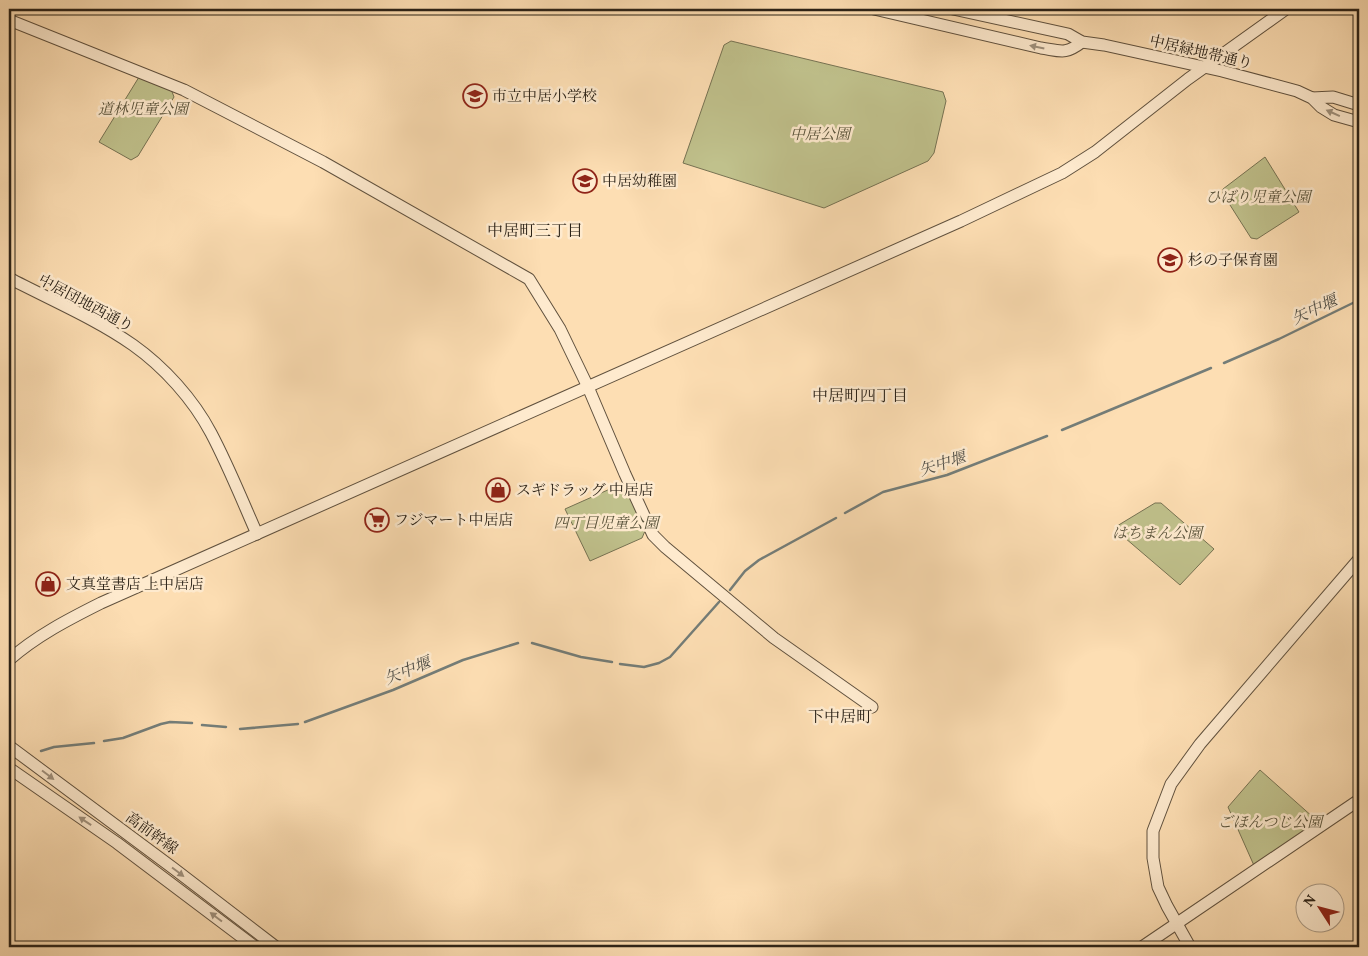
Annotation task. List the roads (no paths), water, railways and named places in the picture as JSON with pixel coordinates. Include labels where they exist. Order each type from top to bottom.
[{"type":"street","points":[[874,9],[1065,52],[1082,42]]},
{"type":"street","name":"中居緑地帯通り","points":[[953,9],[1068,34],[1082,42],[1204,67],[1297,91],[1312,98],[1321,107],[1334,115],[1359,122]]},
{"type":"street","points":[[9,660],[22,648],[47,632],[91,608],[961,220],[1062,173],[1094,152],[1204,67],[1286,9]]},
{"type":"street","points":[[9,20],[184,90],[323,162],[529,279],[560,329],[588,387],[653,535],[774,638],[872,707]]},
{"type":"street","name":"中居緑地帯通り","points":[[1312,98],[1333,97],[1359,105]]},
{"type":"street","name":"中居団地西通り","points":[[9,278],[110,330],[134,346],[166,373],[193,405],[211,432],[257,534]]},
{"type":"street","points":[[1190,947],[1158,887],[1153,858],[1153,831],[1171,784],[1200,744],[1359,559]]},
{"type":"street","name":"高前幹線","points":[[9,746],[276,947]]},
{"type":"street","name":"高前幹線","points":[[9,768],[117,843],[254,947]]},
{"type":"street","points":[[1142,947],[1359,800]]},
{"type":"waterway","name":"矢中堰","points":[[1224,363],[1279,339],[1359,300]]},
{"type":"waterway","name":"矢中堰","points":[[1062,430],[1211,368]]},
{"type":"waterway","name":"矢中堰","points":[[845,513],[883,492],[947,475],[1047,436]]},
{"type":"waterway","name":"矢中堰","points":[[730,590],[745,571],[759,560],[836,518]]},
{"type":"waterway","name":"矢中堰","points":[[620,664],[644,667],[659,663],[670,657],[719,602]]},
{"type":"waterway","name":"矢中堰","points":[[305,722],[393,690],[463,660],[518,643]]},
{"type":"waterway","name":"矢中堰","points":[[532,643],[581,657],[612,662]]},
{"type":"waterway","name":"矢中堰","points":[[104,741],[123,738],[170,722],[192,723]]},
{"type":"waterway","name":"矢中堰","points":[[240,729],[298,724]]},
{"type":"waterway","name":"矢中堰","points":[[202,725],[226,727]]},
{"type":"waterway","name":"矢中堰","points":[[41,751],[54,747],[94,743]]},
{"type":"place","name":"市立中居小学校","points":[[475,96]]},
{"type":"place","name":"中居幼稚園","points":[[585,181]]},
{"type":"place","name":"杉の子保育園","points":[[1170,260]]},
{"type":"place","name":"スギドラッグ 中居店","points":[[498,490]]},
{"type":"place","name":"フジマート中居店","points":[[377,520]]},
{"type":"place","name":"文真堂書店 上中居店","points":[[48,584]]},
{"type":"district","name":"中居町三丁目","points":[[535,230]]},
{"type":"district","name":"中居町四丁目","points":[[860,395]]},
{"type":"district","name":"下中居町","points":[[840,716]]},
{"type":"park label","name":"道林児童公園","points":[[143,109]]},
{"type":"park label","name":"中居公園","points":[[820,134]]},
{"type":"park label","name":"ひばり児童公園","points":[[1258,197]]},
{"type":"park label","name":"四丁目児童公園","points":[[606,523]]},
{"type":"park label","name":"はちまん公園","points":[[1157,533]]},
{"type":"park label","name":"ごほんつじ公園","points":[[1270,822]]}]
